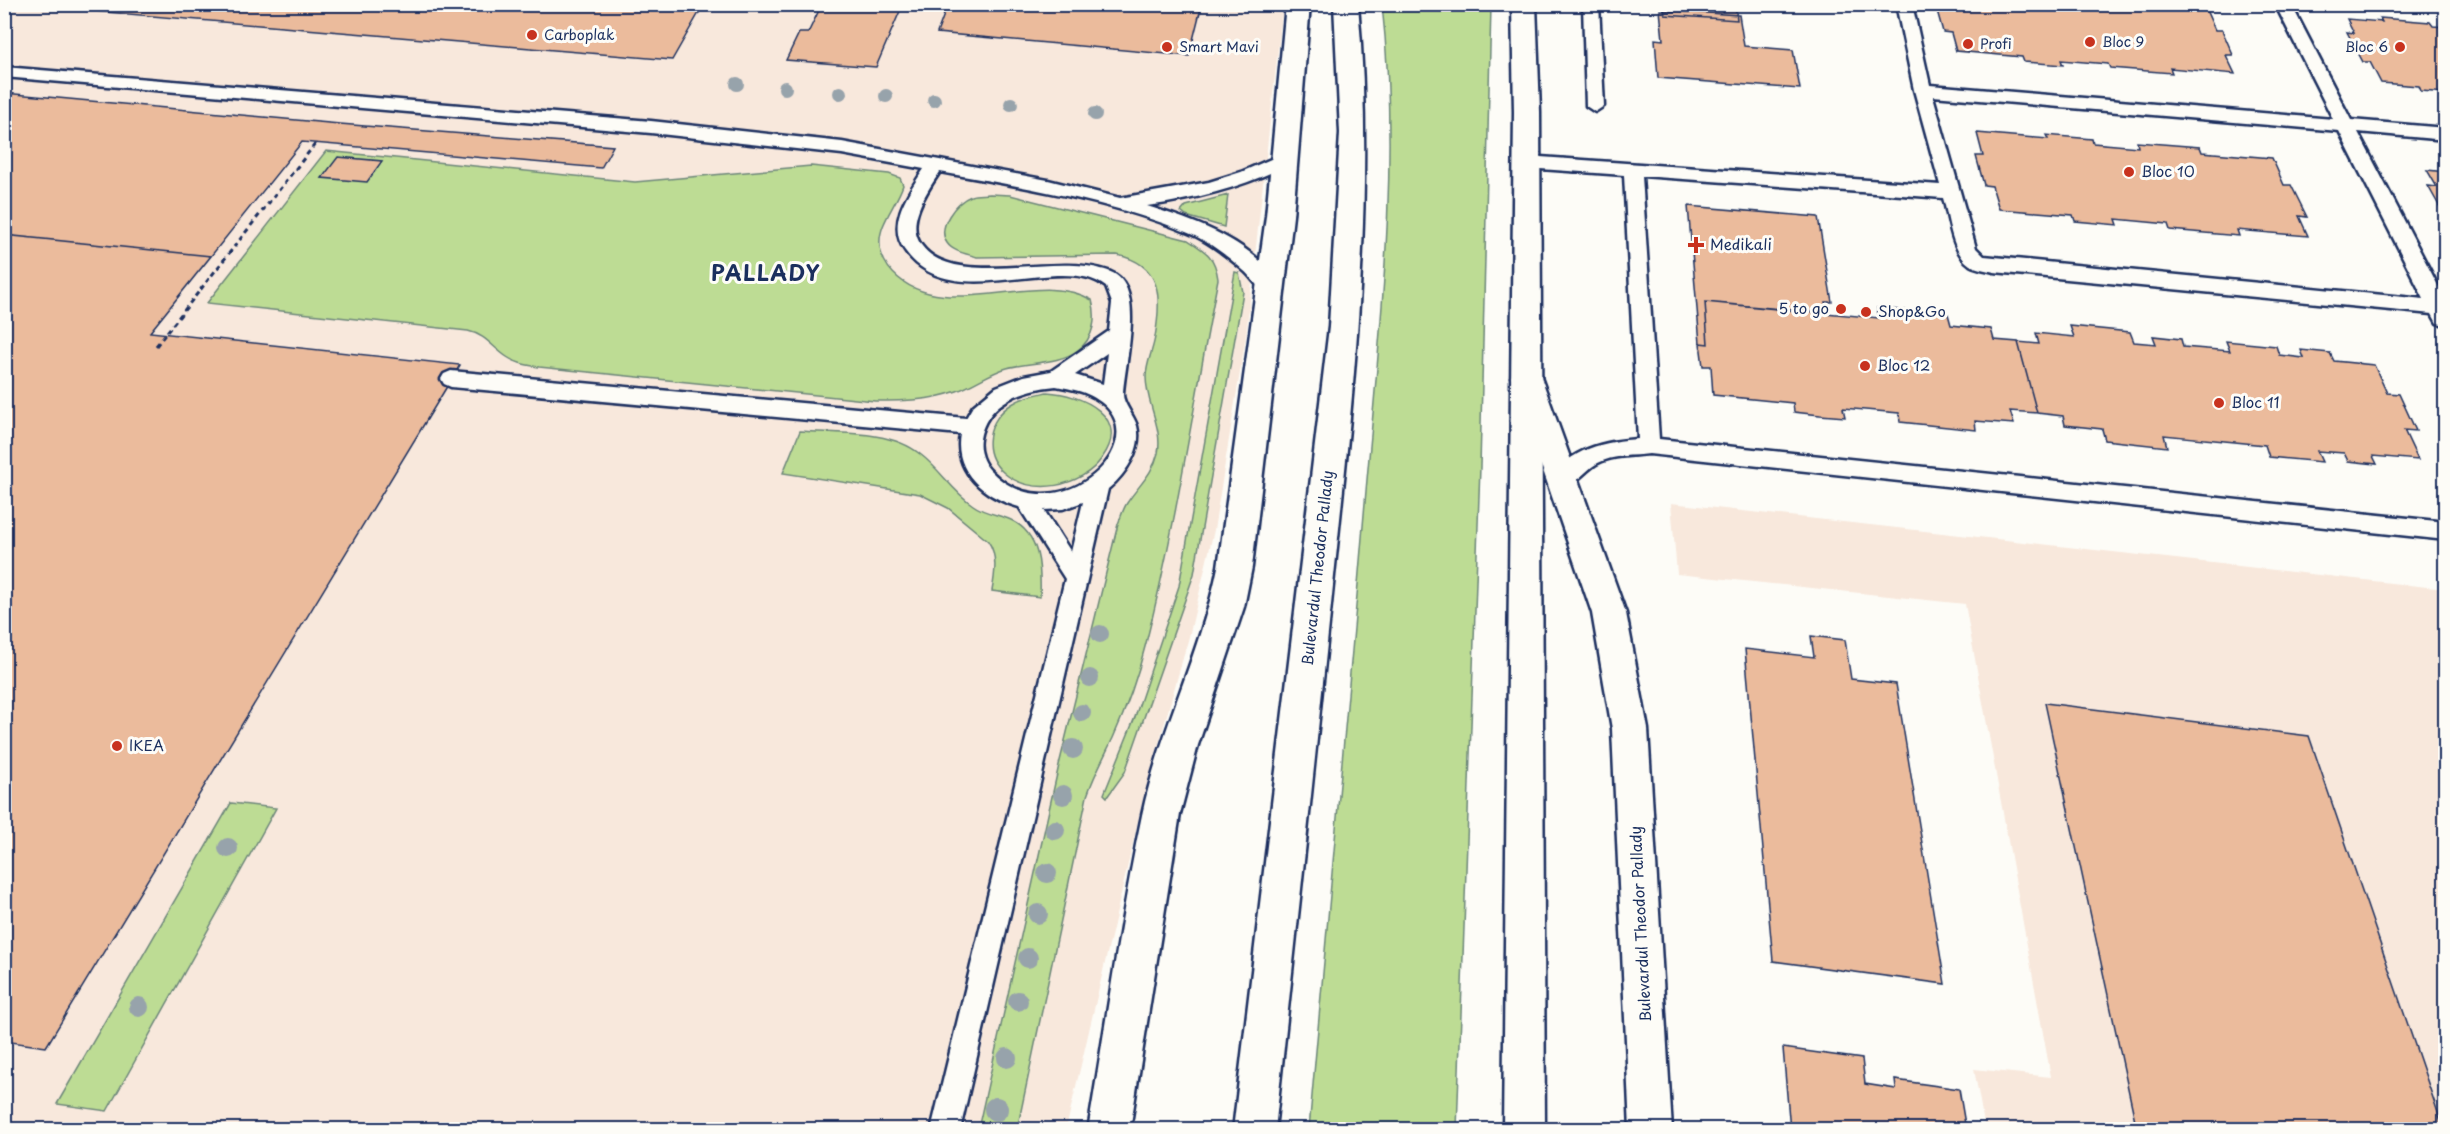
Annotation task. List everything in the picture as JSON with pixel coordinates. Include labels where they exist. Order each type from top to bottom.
[{"type":"main road","points":[[1109,1130],[1161,814],[1180,745],[1224,618],[1235,567],[1272,288],[1286,159],[1298,4]]},
{"type":"main road","name":"Bulevardul Theodor Pallady","points":[[1254,1130],[1317,577],[1342,331],[1353,138],[1346,4]]},
{"type":"main road","name":"Bulevardul Theodor Pallady","points":[[1524,4],[1526,162],[1524,1130]]},
{"type":"main road","name":"Bulevardul Theodor Pallady","points":[[1526,375],[1609,614],[1630,729],[1651,1130]]},
{"type":"lane","points":[[1591,4],[1595,106]]},
{"type":"lane","points":[[1904,4],[1949,192],[1967,251],[1978,261],[1994,265],[2443,312]]},
{"type":"lane","points":[[2283,4],[2443,312]]},
{"type":"lane","points":[[4,72],[753,137],[842,148],[934,167],[1048,186],[1117,203],[1192,227],[1213,237],[1251,266],[1272,288]]},
{"type":"lane","points":[[1923,90],[2445,134]]},
{"type":"lane","points":[[1117,203],[1201,192],[1260,173],[1286,159]]},
{"type":"lane","points":[[1526,162],[1949,192]]},
{"type":"lane","points":[[934,167],[906,219],[906,238],[922,259],[943,269],[966,274],[1074,271],[1099,274],[1115,284],[1120,292],[1112,398]]},
{"type":"lane","points":[[1633,170],[1649,446]]},
{"type":"lane","points":[[1056,378],[1118,335]]},
{"type":"lane","points":[[1056,378],[1096,387],[1112,398],[1124,414],[1129,433],[1126,453],[1116,471],[1098,486],[1076,497],[1051,502],[1027,501],[1004,494],[984,482],[972,465],[968,447],[972,427],[981,411],[995,397],[1014,386],[1034,380],[1056,378]]},
{"type":"lane","points":[[451,379],[972,427]]},
{"type":"lane","points":[[1562,480],[1577,464],[1608,448],[1649,446],[2445,531]]},
{"type":"lane","points":[[945,1130],[1098,486]]},
{"type":"lane","points":[[1027,501],[1076,578]]},
{"type":"path","points":[[156,346],[316,144]]},
{"type":"shaded area","points":[[5,5],[1283,5],[1246,336],[1214,530],[1189,637],[1144,796],[1066,1129],[5,1130]]},
{"type":"shaded area","points":[[1671,503],[2445,589],[2445,1129],[1985,1129],[1974,1069],[2051,1077],[1965,604],[1677,574]]},
{"type":"green space","points":[[1382,5],[1491,5],[1480,467],[1457,1129],[1309,1129],[1386,248],[1389,126]]},
{"type":"green space","points":[[326,151],[635,182],[811,166],[889,174],[900,178],[903,185],[880,237],[880,249],[886,264],[893,273],[914,288],[938,295],[964,296],[1046,289],[1070,292],[1092,300],[1093,327],[1088,340],[1071,355],[1007,368],[963,388],[936,397],[875,401],[539,367],[511,359],[484,338],[468,331],[207,303]]},
{"type":"green space","points":[[973,195],[1010,195],[1188,240],[1209,256],[1215,265],[1218,279],[1157,598],[1132,691],[1087,796],[1017,1130],[978,1129],[1059,765],[1118,524],[1126,505],[1149,474],[1158,453],[1158,434],[1146,377],[1155,337],[1158,296],[1151,274],[1143,266],[1132,259],[1117,255],[977,257],[953,249],[944,237],[949,216],[965,199]]},
{"type":"green space","points":[[1228,195],[1224,227],[1186,216],[1181,212],[1186,206]]},
{"type":"green space","points":[[1235,272],[1239,273],[1243,292],[1194,574],[1125,772],[1107,797],[1104,794],[1135,717],[1179,586]]},
{"type":"green space","points":[[1047,392],[1075,397],[1099,410],[1107,420],[1111,431],[1110,443],[1102,458],[1082,476],[1056,485],[1028,485],[1015,480],[996,465],[989,446],[992,427],[1003,410],[1012,404],[1029,396]]},
{"type":"green space","points":[[800,431],[879,437],[894,440],[920,454],[973,505],[1011,520],[1028,534],[1037,553],[1040,597],[992,591],[994,558],[988,541],[948,508],[920,494],[783,473]]},
{"type":"green space","points":[[231,803],[276,808],[107,1111],[57,1104]]},
{"type":"building","name":"Carboplak","points":[[87,4],[704,4],[672,60],[81,10]]},
{"type":"building","points":[[822,4],[903,4],[876,67],[786,60],[799,33],[808,33]]},
{"type":"building","points":[[948,4],[1202,4],[1189,56],[937,33]]},
{"type":"building","points":[[1663,4],[1735,4],[1737,20],[1665,15]]},
{"type":"building","name":"Bloc 9","points":[[1943,4],[2142,4],[2206,10],[2215,30],[2222,30],[2233,55],[2226,55],[2235,74],[2170,68],[2172,73],[2110,68],[2108,64],[2061,60],[2063,65],[2024,62],[2022,57],[1956,51],[1951,33],[1943,32],[1936,7],[1944,8]]},
{"type":"building","points":[[1660,10],[1739,15],[1744,46],[1793,50],[1800,89],[1658,78],[1655,39],[1663,40]]},
{"type":"building","name":"Bloc 6","points":[[2380,18],[2430,22],[2433,26],[2446,27],[2446,93],[2421,91],[2419,86],[2381,83],[2370,62],[2363,62],[2347,32],[2354,33],[2347,19],[2382,22]]},
{"type":"building","points":[[4,93],[613,146],[601,168],[302,142],[211,256],[4,235]]},
{"type":"building","name":"Bloc 10","points":[[1977,133],[2048,139],[2046,135],[2092,139],[2093,143],[2138,147],[2137,142],[2200,147],[2202,152],[2272,158],[2284,185],[2291,185],[2307,217],[2299,216],[2308,236],[2237,230],[2239,236],[2170,230],[2168,224],[2116,219],[2118,225],[2075,221],[2073,215],[1999,209],[1992,186],[1984,185],[1976,156],[1983,156]]},
{"type":"building","points":[[338,157],[382,161],[367,182],[322,178]]},
{"type":"building","points":[[2427,170],[2446,172],[2446,218],[2428,186],[2437,187]]},
{"type":"building","points":[[1688,206],[1818,217],[1832,302],[1825,302],[1828,314],[1705,302],[1708,344],[1700,343]]},
{"type":"building","name":"IKEA","points":[[4,235],[211,256],[150,332],[460,365],[46,1047],[4,1041]]},
{"type":"building","name":"Bloc 12","points":[[1705,302],[1879,318],[1877,308],[1948,314],[1951,325],[1991,329],[1994,340],[2018,342],[2037,413],[2010,411],[2014,424],[1975,421],[1976,430],[1900,422],[1899,413],[1843,408],[1845,417],[1820,415],[1794,412],[1793,403],[1713,395],[1711,366],[1703,366],[1700,343],[1708,344]]},
{"type":"building","name":"Bloc 11","points":[[2070,326],[2130,332],[2134,342],[2156,344],[2153,336],[2181,339],[2183,347],[2230,351],[2226,341],[2276,346],[2279,355],[2304,358],[2301,350],[2330,353],[2334,361],[2374,365],[2387,393],[2399,394],[2416,431],[2404,430],[2418,460],[2373,456],[2377,464],[2348,461],[2344,453],[2317,451],[2322,462],[2269,457],[2265,445],[2164,435],[2167,447],[2105,440],[2102,429],[2065,425],[2063,416],[2037,413],[2018,342],[2039,344],[2036,333],[2074,337]]},
{"type":"building","points":[[1811,636],[1845,640],[1851,679],[1896,684],[1945,984],[1773,961],[1745,649],[1814,657]]},
{"type":"building","points":[[2045,703],[2309,736],[2444,1130],[2137,1130]]},
{"type":"building","points":[[1783,1048],[1862,1059],[1865,1084],[1896,1089],[1895,1080],[1959,1089],[1966,1130],[1790,1130]]},
{"type":"place","name":"Carboplak","points":[[532,35]]},
{"type":"place","name":"Bloc 9","points":[[2090,42]]},
{"type":"place","name":"Profi","points":[[1968,44]]},
{"type":"place","name":"Smart Mavi","points":[[1167,47]]},
{"type":"place","name":"Bloc 6","points":[[2400,47]]},
{"type":"place","name":"Bloc 10","points":[[2129,172]]},
{"type":"place","name":"Medikali","points":[[1696,245]]},
{"type":"place","name":"5 to go","points":[[1841,309]]},
{"type":"place","name":"Shop&Go","points":[[1866,312]]},
{"type":"place","name":"Bloc 12","points":[[1865,366]]},
{"type":"place","name":"Bloc 11","points":[[2219,403]]},
{"type":"place","name":"IKEA","points":[[117,746]]},
{"type":"district","name":"PALLADY","points":[[766,274]]}]
